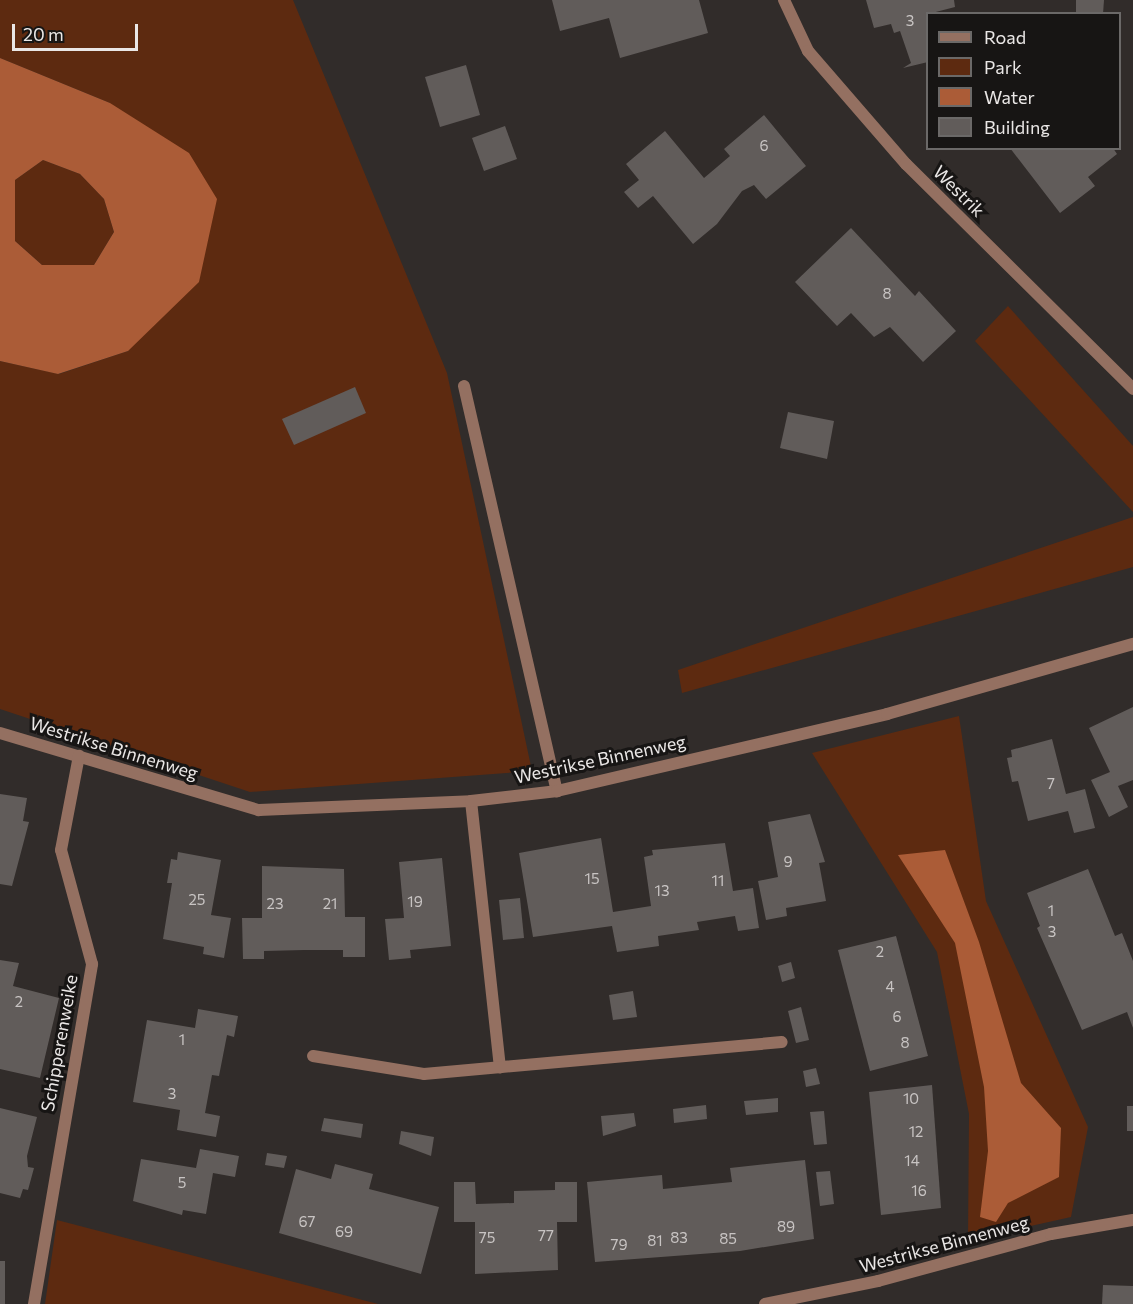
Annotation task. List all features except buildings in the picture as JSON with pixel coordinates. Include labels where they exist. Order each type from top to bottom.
[{"type":"street","name":"Westrik","points":[[784,0],[808,51],[906,164],[1133,389]]},
{"type":"street","points":[[464,386],[557,791]]},
{"type":"street","name":"Westrikse Binnenweg","points":[[0,733],[259,810],[471,801],[557,791],[965,695],[1133,644]]},
{"type":"street","name":"Schipperenweike","points":[[34,1304],[92,964],[61,850],[79,756]]},
{"type":"street","points":[[471,801],[500,1067]]},
{"type":"street","points":[[313,1056],[424,1074],[782,1042]]},
{"type":"street","name":"Westrikse Binnenweg","points":[[765,1304],[878,1281],[1051,1234],[1133,1220]]},
{"type":"green space","points":[[0,0],[293,0],[447,373],[532,771],[250,792],[0,709],[0,361],[59,374],[128,351],[110,103],[0,58]]},
{"type":"green space","points":[[43,160],[80,174],[104,199],[114,232],[94,265],[42,265],[15,241],[15,180]]},
{"type":"green space","points":[[1008,306],[1133,446],[1133,512],[975,341]]},
{"type":"green space","points":[[1133,517],[1133,567],[682,693],[678,670]]},
{"type":"green space","points":[[959,716],[986,901],[1088,1127],[1071,1217],[968,1240],[969,1114],[937,952],[812,753]]},
{"type":"green space","points":[[57,1220],[378,1304],[45,1304]]},
{"type":"water","points":[[0,58],[110,103],[189,153],[217,199],[199,282],[128,351],[58,374],[0,361]],"holes":[[[43,160],[80,174],[104,199],[114,232],[94,265],[42,265],[15,241],[15,180]]]},
{"type":"water","points":[[945,850],[979,942],[1021,1083],[1061,1128],[1059,1177],[1008,1203],[996,1222],[980,1217],[988,1151],[984,1087],[955,943],[898,855]]}]
